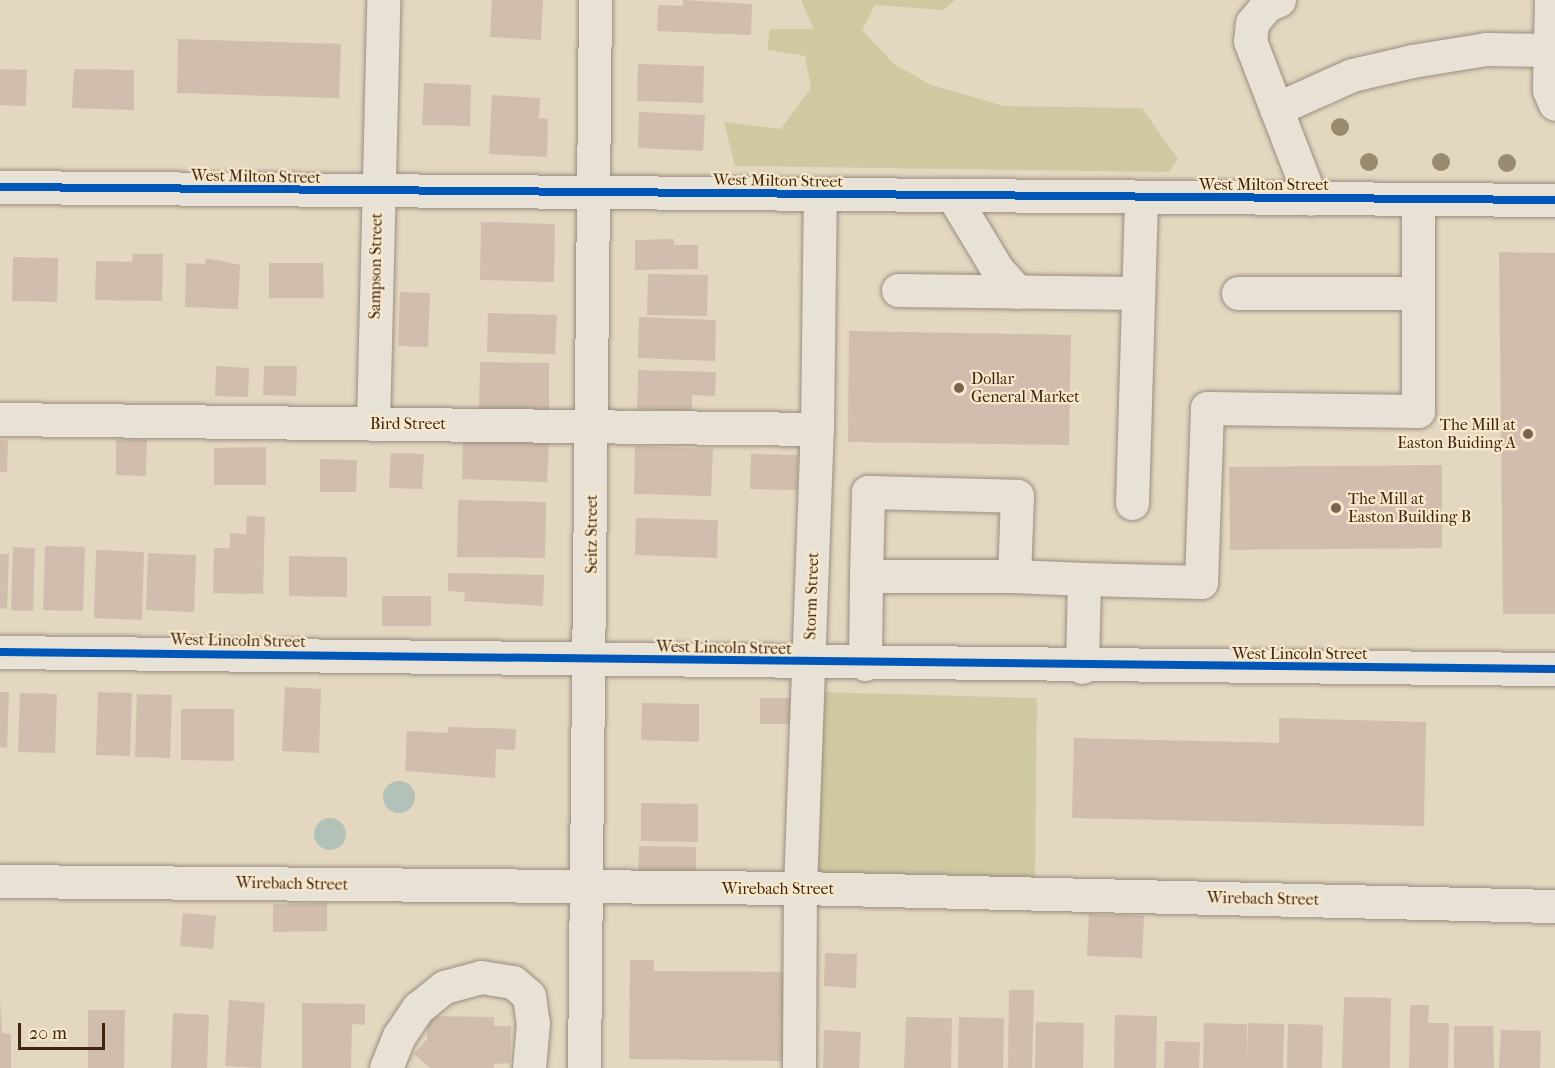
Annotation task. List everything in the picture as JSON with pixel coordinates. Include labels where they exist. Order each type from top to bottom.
[{"type":"street","name":"Sampson Street","points":[[373,424],[383,0]]},
{"type":"street","name":"Seitz Street","points":[[584,1068],[592,659],[595,0]]},
{"type":"street","points":[[1279,0],[1267,5],[1252,23],[1250,41],[1311,199]]},
{"type":"street","points":[[1551,0],[1550,97],[1555,104]]},
{"type":"street","points":[[1276,110],[1352,75],[1413,61],[1486,49],[1550,50]]},
{"type":"street","name":"West Milton Street","points":[[0,187],[820,196],[1555,200]]},
{"type":"street","name":"Storm Street","points":[[800,1068],[800,888],[817,429],[820,196]]},
{"type":"street","points":[[953,196],[992,262],[1018,292]]},
{"type":"street","points":[[1132,503],[1141,198]]},
{"type":"street","points":[[866,576],[1014,576],[1201,582],[1207,408],[1418,411],[1418,200]]},
{"type":"street","points":[[898,290],[1138,293]]},
{"type":"street","points":[[1238,293],[1418,293]]},
{"type":"street","name":"Bird Street","points":[[0,419],[817,429]]},
{"type":"street","points":[[865,664],[868,492],[1017,496],[1014,576]]},
{"type":"street","points":[[1082,667],[1084,579]]},
{"type":"street","name":"West Lincoln Street","points":[[0,652],[1082,667],[1555,669]]},
{"type":"street","name":"Wirebach Street","points":[[0,881],[586,889],[800,888],[1555,906]]},
{"type":"street","points":[[386,1068],[399,1036],[418,1008],[444,987],[481,977],[513,982],[529,996],[533,1023],[529,1068]]},
{"type":"shaded area","points":[[801,0],[955,0],[944,10],[875,5],[862,30],[894,64],[931,85],[1004,106],[1142,108],[1178,159],[1169,172],[735,166],[724,122],[781,129],[811,88],[805,56],[767,50],[770,29],[814,29]]},
{"type":"shaded area","points":[[819,692],[1037,698],[1035,882],[821,879],[816,869]]},
{"type":"shaded area","points":[[399,781],[410,786],[415,797],[410,808],[399,813],[388,808],[383,797],[388,786]]},
{"type":"shaded area","points":[[330,818],[341,823],[346,834],[341,845],[330,850],[319,845],[314,834],[319,823]]},
{"type":"building","points":[[492,0],[543,0],[541,40],[490,37]]},
{"type":"building","points":[[683,0],[752,4],[751,35],[657,31],[658,5],[683,6]]},
{"type":"building","points":[[178,39],[341,44],[339,98],[177,93]]},
{"type":"building","points":[[638,64],[704,66],[703,103],[637,101]]},
{"type":"building","points":[[0,69],[27,70],[26,106],[0,105]]},
{"type":"building","points":[[74,69],[134,70],[134,110],[72,108]]},
{"type":"building","points":[[424,83],[471,85],[470,126],[422,125]]},
{"type":"building","points":[[492,95],[540,98],[539,118],[548,119],[547,157],[489,154]]},
{"type":"building","points":[[639,112],[705,115],[703,151],[638,148]]},
{"type":"building","points":[[481,222],[555,224],[554,282],[480,280]]},
{"type":"building","points":[[674,239],[674,245],[698,245],[698,269],[635,270],[635,240]]},
{"type":"building","name":"The Mill at Easton Buiding A","points":[[1499,252],[1555,253],[1555,614],[1503,614]]},
{"type":"building","points":[[133,254],[163,254],[162,301],[95,300],[96,261],[132,262]]},
{"type":"building","points":[[13,257],[58,258],[57,302],[12,301]]},
{"type":"building","points":[[206,258],[240,265],[238,309],[185,307],[186,263],[205,264]]},
{"type":"building","points":[[269,263],[323,263],[324,298],[269,298]]},
{"type":"building","points":[[648,274],[708,275],[707,316],[647,315]]},
{"type":"building","points":[[400,292],[430,293],[428,347],[398,346]]},
{"type":"building","points":[[488,313],[557,315],[555,354],[487,352]]},
{"type":"building","points":[[639,317],[716,320],[715,361],[638,358]]},
{"type":"building","name":"Dollar General Market","points":[[849,331],[1071,335],[1069,445],[848,442]]},
{"type":"building","points":[[480,362],[549,363],[549,411],[479,410]]},
{"type":"building","points":[[216,366],[249,368],[248,397],[215,396]]},
{"type":"building","points":[[264,366],[297,366],[296,396],[263,395]]},
{"type":"building","points":[[638,370],[716,372],[715,396],[692,395],[692,411],[637,409]]},
{"type":"building","points":[[463,438],[549,441],[547,482],[462,479]]},
{"type":"building","points":[[116,439],[147,440],[146,476],[116,475]]},
{"type":"building","points":[[0,440],[8,441],[7,472],[0,472]]},
{"type":"building","points":[[635,446],[713,449],[711,496],[634,494]]},
{"type":"building","points":[[266,447],[266,485],[214,485],[214,448]]},
{"type":"building","points":[[391,453],[424,454],[422,489],[389,488]]},
{"type":"building","points":[[751,454],[798,455],[797,490],[750,489]]},
{"type":"building","points":[[320,459],[357,460],[356,492],[320,492]]},
{"type":"building","name":"The Mill at Easton Building B","points":[[1442,465],[1442,548],[1230,550],[1229,467]]},
{"type":"building","points":[[458,500],[546,502],[545,558],[457,557]]},
{"type":"building","points":[[247,516],[265,517],[263,594],[213,593],[214,548],[230,548],[230,533],[246,534]]},
{"type":"building","points":[[636,518],[718,520],[717,558],[635,555]]},
{"type":"building","points":[[45,546],[85,547],[83,611],[43,610]]},
{"type":"building","points":[[13,547],[35,548],[33,611],[11,610]]},
{"type":"building","points":[[96,550],[144,552],[142,620],[94,618]]},
{"type":"building","points":[[148,553],[196,555],[194,612],[146,610]]},
{"type":"building","points":[[0,554],[9,554],[7,609],[0,608]]},
{"type":"building","points":[[289,556],[347,557],[347,597],[289,596]]},
{"type":"building","points":[[448,573],[544,575],[543,606],[464,601],[465,592],[448,591]]},
{"type":"building","points":[[382,596],[431,596],[431,626],[382,626]]},
{"type":"building","points":[[285,687],[321,689],[319,753],[282,751]]},
{"type":"building","points":[[0,692],[9,692],[7,748],[0,747]]},
{"type":"building","points":[[98,692],[132,693],[130,756],[96,755]]},
{"type":"building","points":[[20,693],[57,694],[55,753],[18,752]]},
{"type":"building","points":[[137,694],[172,695],[170,758],[135,757]]},
{"type":"building","points":[[760,698],[798,698],[798,724],[760,724]]},
{"type":"building","points":[[642,703],[699,704],[699,742],[641,740]]},
{"type":"building","points":[[181,709],[234,709],[234,761],[181,760]]},
{"type":"building","points":[[1279,718],[1426,722],[1424,826],[1072,818],[1074,738],[1279,743]]},
{"type":"building","points":[[448,727],[516,729],[515,750],[496,749],[495,778],[405,771],[407,731],[448,733]]},
{"type":"building","points":[[641,803],[698,804],[698,842],[641,841]]},
{"type":"building","points":[[639,846],[696,847],[696,884],[638,883]]},
{"type":"building","points":[[327,903],[327,931],[273,932],[273,904]]},
{"type":"building","points":[[183,913],[216,916],[213,949],[180,946]]},
{"type":"building","points":[[1089,914],[1144,916],[1142,958],[1087,956]]},
{"type":"building","points":[[825,953],[857,954],[856,988],[824,986]]},
{"type":"building","points":[[630,960],[654,960],[654,971],[786,972],[785,1061],[629,1059]]},
{"type":"building","points":[[1009,990],[1034,990],[1032,1068],[1008,1068]]},
{"type":"building","points":[[1344,997],[1391,998],[1390,1068],[1342,1068]]},
{"type":"building","points":[[0,999],[2,1033],[11,1034],[11,1068],[0,1068]]},
{"type":"building","points":[[229,1000],[265,1003],[261,1068],[225,1066]]},
{"type":"building","points":[[302,1003],[365,1004],[365,1025],[352,1024],[351,1068],[302,1068]]},
{"type":"building","points":[[1410,1005],[1429,1005],[1428,1023],[1449,1023],[1448,1068],[1409,1068]]},
{"type":"building","points":[[88,1010],[125,1010],[124,1068],[88,1068]]},
{"type":"building","points":[[173,1013],[209,1015],[207,1068],[171,1068]]},
{"type":"building","points":[[1115,1015],[1157,1016],[1156,1068],[1114,1068]]},
{"type":"building","points":[[427,1016],[494,1017],[494,1026],[511,1026],[510,1063],[494,1064],[494,1068],[430,1068],[414,1054],[427,1039]]},
{"type":"building","points":[[906,1017],[952,1018],[951,1068],[904,1068]]},
{"type":"building","points":[[959,1017],[1004,1018],[1003,1068],[958,1068]]},
{"type":"building","points":[[1036,1022],[1084,1023],[1083,1068],[1035,1068]]},
{"type":"building","points":[[1204,1023],[1247,1024],[1247,1068],[1203,1068]]},
{"type":"building","points":[[1248,1023],[1284,1024],[1283,1068],[1247,1068]]},
{"type":"building","points":[[1288,1024],[1323,1025],[1322,1068],[1287,1068]]},
{"type":"building","points":[[1454,1026],[1493,1026],[1494,1068],[1454,1068]]},
{"type":"building","points":[[824,1030],[861,1032],[859,1068],[823,1068]]},
{"type":"building","points":[[1501,1030],[1541,1031],[1540,1068],[1499,1068]]},
{"type":"building","points":[[1165,1041],[1200,1042],[1199,1068],[1164,1068]]},
{"type":"cycle path","points":[[0,187],[1555,200]]},
{"type":"cycle path","points":[[0,652],[1555,669]]},
{"type":"place","name":"Dollar General Market","points":[[959,388]]},
{"type":"place","name":"The Mill at Easton Buiding A","points":[[1528,434]]},
{"type":"place","name":"The Mill at Easton Building B","points":[[1336,508]]}]
